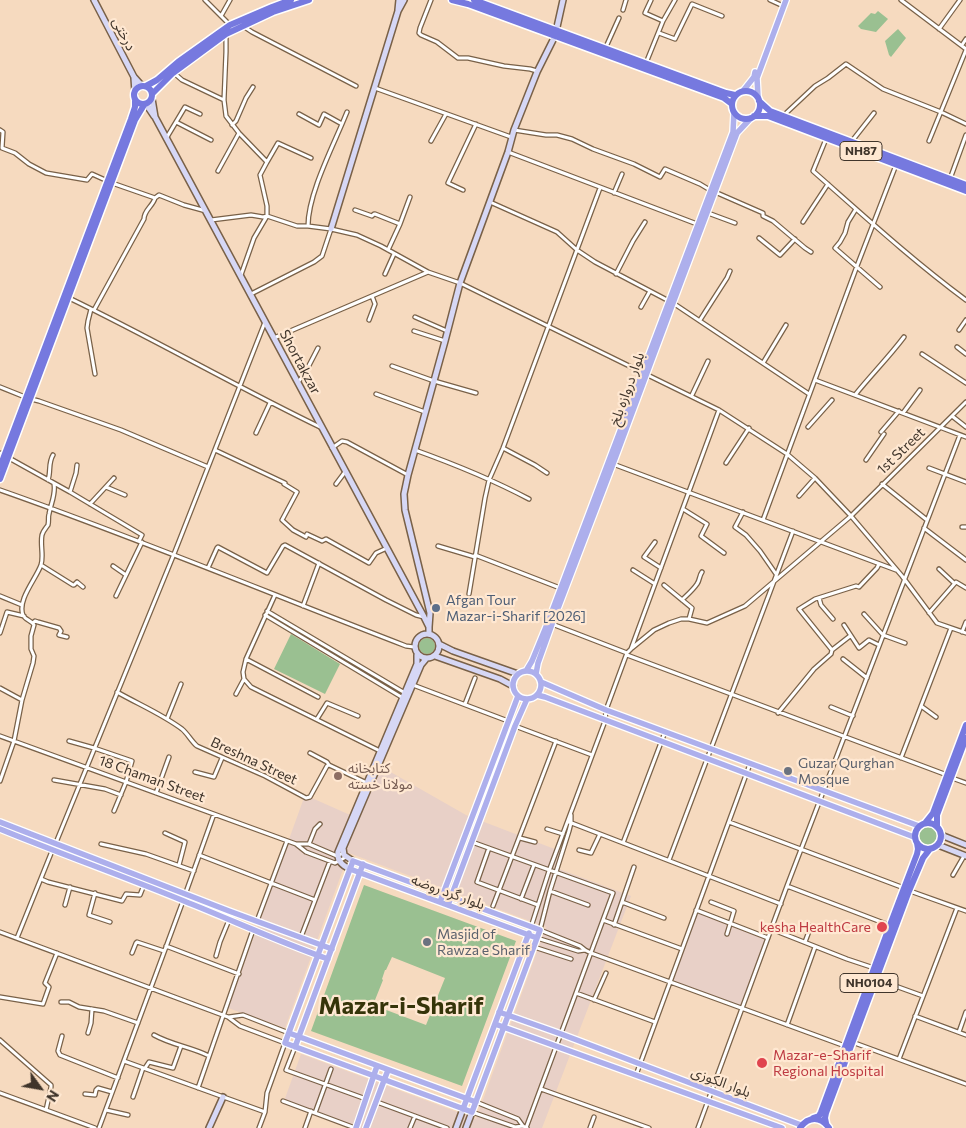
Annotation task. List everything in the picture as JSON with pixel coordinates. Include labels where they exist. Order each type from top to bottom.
[{"type":"highway","points":[[0,467],[69,298],[135,107],[135,92],[139,87],[157,80],[178,62],[230,25],[291,0]]},
{"type":"highway","points":[[28,398],[110,182],[135,120],[145,104],[173,73],[226,34],[273,12],[309,0]]},
{"type":"highway","points":[[452,0],[605,49],[726,93],[735,95],[743,91]]},
{"type":"highway","points":[[474,0],[724,98],[732,104]]},
{"type":"highway","points":[[144,86],[149,87],[152,96]]},
{"type":"highway","name":"NH87","points":[[743,91],[751,92],[770,111],[852,142],[966,191]]},
{"type":"highway","points":[[734,113],[732,104],[735,95]]},
{"type":"highway","points":[[752,117],[759,109],[758,99]]},
{"type":"highway","points":[[135,101],[145,104]]},
{"type":"highway","name":"NH87","points":[[734,113],[742,118],[768,116],[966,185]]},
{"type":"highway","points":[[0,480],[4,455]]},
{"type":"highway","name":"NH0104","points":[[937,827],[937,815],[966,725]]},
{"type":"highway","name":"NH0104","points":[[827,1125],[826,1113],[876,979],[918,854],[915,831],[933,813],[966,738]]},
{"type":"highway","points":[[916,840],[923,848],[938,845],[941,836],[937,827],[934,824],[922,824]]},
{"type":"highway","name":"NH0104","points":[[801,1127],[804,1122],[818,1116],[821,1112],[890,925],[923,858],[930,848]]},
{"type":"highway","name":"NH0104","points":[[813,1118],[827,1125]]},
{"type":"main road","points":[[743,91],[754,77],[783,2]]},
{"type":"main road","points":[[758,99],[757,78],[783,2]]},
{"type":"main road","name":"بلوار دروازه بلخ","points":[[526,670],[532,661],[707,213],[733,132],[734,113]]},
{"type":"main road","name":"بلوار دروازه بلخ","points":[[671,302],[698,225],[737,133],[752,117]]},
{"type":"main road","name":"بلوار دروازه بلخ","points":[[536,674],[538,663],[613,464],[644,373]]},
{"type":"main road","points":[[526,670],[536,674],[541,682],[541,689],[537,695],[527,699],[518,696],[513,686],[518,674],[526,670]]},
{"type":"main road","points":[[541,682],[606,710],[750,764],[922,824]]},
{"type":"main road","points":[[537,695],[916,840]]},
{"type":"main road","points":[[440,902],[518,696]]},
{"type":"main road","points":[[448,905],[515,726],[527,699]]},
{"type":"main road","points":[[0,822],[184,897],[253,930],[328,959]]},
{"type":"main road","points":[[0,829],[52,851],[144,885],[256,921],[332,949]]},
{"type":"main road","points":[[353,861],[285,1043],[373,1076],[472,1112],[540,930]]},
{"type":"main road","name":"بلوار گرد روضه","points":[[353,861],[540,930]]},
{"type":"main road","points":[[295,1047],[363,864]]},
{"type":"main road","name":"بلوار گرد روضه","points":[[350,869],[537,938]]},
{"type":"main road","points":[[463,1109],[531,926]]},
{"type":"main road","name":"بلوار الکوزی","points":[[499,1012],[640,1064],[801,1127]]},
{"type":"main road","name":"بلوار الکوزی","points":[[495,1024],[782,1128]]},
{"type":"main road","points":[[289,1033],[476,1102]]},
{"type":"main road","points":[[377,1066],[356,1126],[366,1127],[388,1070]]},
{"type":"street","name":"درختی","points":[[94,0],[134,78]]},
{"type":"street","points":[[205,0],[230,25]]},
{"type":"street","points":[[221,16],[230,0]]},
{"type":"street","points":[[251,294],[314,262],[322,256],[375,88],[398,11],[399,0]]},
{"type":"street","points":[[398,11],[404,0]]},
{"type":"street","points":[[431,0],[420,28],[420,35],[437,42],[458,58],[468,58],[504,66],[530,69],[537,72]]},
{"type":"street","points":[[429,627],[430,613],[405,510],[404,494],[408,475],[460,282],[508,152],[511,137],[537,72],[556,33],[563,0]]},
{"type":"street","points":[[623,10],[626,0]]},
{"type":"street","points":[[651,0],[645,13],[664,21]]},
{"type":"street","points":[[646,64],[675,0]]},
{"type":"street","points":[[770,0],[783,2]]},
{"type":"street","points":[[901,0],[966,49],[929,141]]},
{"type":"street","points":[[939,29],[960,0]]},
{"type":"street","points":[[659,33],[675,39],[692,4],[722,16]]},
{"type":"street","points":[[605,49],[619,18]]},
{"type":"street","points":[[243,26],[356,86]]},
{"type":"street","points":[[226,34],[224,100],[226,116],[239,133],[267,162]]},
{"type":"street","points":[[962,45],[966,40]]},
{"type":"street","points":[[783,116],[815,86],[846,64],[883,89],[966,124]]},
{"type":"street","points":[[173,73],[182,80],[224,100]]},
{"type":"street","points":[[134,78],[144,86]]},
{"type":"street","points":[[134,78],[135,92]]},
{"type":"street","points":[[232,124],[236,121],[253,87]]},
{"type":"street","points":[[375,88],[511,137]]},
{"type":"street","name":"Shortakzar","points":[[152,96],[153,115],[207,211],[429,627],[429,634]]},
{"type":"street","points":[[145,104],[153,115]]},
{"type":"street","points":[[166,138],[185,107],[200,114]]},
{"type":"street","points":[[140,112],[146,110],[153,115]]},
{"type":"street","points":[[308,226],[308,214],[314,193],[347,112]]},
{"type":"street","points":[[852,142],[874,112]]},
{"type":"street","points":[[299,114],[318,125],[324,114],[342,124]]},
{"type":"street","points":[[432,141],[446,114]]},
{"type":"street","points":[[176,122],[211,140]]},
{"type":"street","points":[[463,190],[448,183],[476,124]]},
{"type":"street","points":[[0,130],[3,132],[2,148],[15,153],[29,164],[46,173],[87,180],[92,174],[155,198]]},
{"type":"street","points":[[514,130],[557,135],[572,139],[634,164],[660,177],[665,169],[763,213],[763,216],[774,220],[811,252]]},
{"type":"street","points":[[218,171],[239,133]]},
{"type":"street","points":[[950,178],[966,135]]},
{"type":"street","points":[[827,138],[813,170],[873,225],[936,278],[966,300]]},
{"type":"street","points":[[241,275],[254,238],[267,216],[267,206],[260,175],[278,143],[311,158]]},
{"type":"street","points":[[508,152],[698,225]]},
{"type":"street","points":[[763,520],[857,266],[898,162]]},
{"type":"street","points":[[614,193],[622,174]]},
{"type":"street","points":[[803,222],[828,184]]},
{"type":"street","points":[[469,594],[489,480],[549,327],[600,188]]},
{"type":"street","points":[[95,374],[87,328],[88,321],[92,309],[144,219],[144,214],[159,195],[184,205],[207,211]]},
{"type":"street","points":[[388,250],[410,197]]},
{"type":"street","points":[[490,202],[557,232],[577,250],[616,274],[671,302],[810,394]]},
{"type":"street","points":[[856,209],[848,222],[840,242],[835,248],[880,287]]},
{"type":"street","points":[[355,210],[372,216],[375,214],[400,224]]},
{"type":"street","points":[[707,213],[735,223]]},
{"type":"street","points":[[211,220],[251,215],[267,216],[297,226],[331,229],[356,236],[388,250],[428,272],[460,282],[719,410],[788,454],[815,478],[851,516],[905,579],[937,623],[964,632],[966,622]]},
{"type":"street","points":[[616,274],[633,241],[646,222]]},
{"type":"street","points":[[759,238],[780,255],[795,239]]},
{"type":"street","points":[[385,274],[394,254]]},
{"type":"street","points":[[700,320],[730,271]]},
{"type":"street","points":[[274,338],[428,272]]},
{"type":"street","points":[[641,307],[650,292]]},
{"type":"street","points":[[368,320],[375,304],[372,296]]},
{"type":"street","points":[[69,298],[270,403],[322,428]]},
{"type":"street","points":[[415,317],[448,331]]},
{"type":"street","points":[[959,330],[966,320]]},
{"type":"street","points":[[17,938],[174,554],[265,321]]},
{"type":"street","points":[[763,363],[786,325]]},
{"type":"street","points":[[414,331],[445,342]]},
{"type":"street","points":[[855,394],[904,337]]},
{"type":"street","points":[[957,347],[966,354]]},
{"type":"street","points":[[298,382],[304,375],[318,348]]},
{"type":"street","points":[[922,354],[966,383]]},
{"type":"street","points":[[692,396],[708,361]]},
{"type":"street","points":[[392,366],[476,393]]},
{"type":"street","points":[[815,380],[966,437]]},
{"type":"street","points":[[0,388],[121,430],[208,467]]},
{"type":"street","points":[[866,460],[882,433],[920,390]]},
{"type":"street","points":[[376,394],[426,412]]},
{"type":"street","points":[[808,427],[832,400]]},
{"type":"street","name":"1st Street","points":[[627,654],[654,630],[669,623],[688,619],[707,623],[745,606],[851,516],[966,402]]},
{"type":"street","points":[[256,433],[270,403]]},
{"type":"street","points":[[631,649],[719,410]]},
{"type":"street","points":[[952,416],[966,427]]},
{"type":"street","points":[[726,463],[749,428]]},
{"type":"street","points":[[698,1128],[787,886],[960,435]]},
{"type":"street","points":[[332,448],[342,441],[347,442],[408,475]]},
{"type":"street","points":[[503,448],[547,473]]},
{"type":"street","points":[[415,449],[510,489],[529,499]]},
{"type":"street","points":[[215,450],[285,483],[296,492],[282,520],[293,530],[306,537],[307,534],[322,541],[326,539],[369,562],[376,553],[386,548]]},
{"type":"street","points":[[4,455],[142,535],[141,542],[116,596]]},
{"type":"street","points":[[48,480],[53,455]]},
{"type":"street","points":[[613,464],[897,570]]},
{"type":"street","points":[[70,492],[77,465]]},
{"type":"street","points":[[929,468],[966,482]]},
{"type":"street","points":[[336,484],[345,472]]},
{"type":"street","points":[[90,504],[114,478]]},
{"type":"street","points":[[799,496],[815,478]]},
{"type":"street","points":[[24,616],[22,614],[26,593],[41,565],[42,534],[49,523],[48,515],[55,489],[54,484]]},
{"type":"street","points":[[882,484],[927,520]]},
{"type":"street","points":[[106,487],[125,495]]},
{"type":"street","points":[[0,490],[174,554],[406,646],[414,646]]},
{"type":"street","points":[[682,509],[707,524],[700,536],[724,553]]},
{"type":"street","points":[[743,512],[735,527],[746,535],[760,550],[776,575]]},
{"type":"street","points":[[924,528],[966,560]]},
{"type":"street","points":[[669,860],[794,531]]},
{"type":"street","points":[[655,542],[644,557],[661,568]]},
{"type":"street","points":[[208,568],[218,547],[267,573],[284,545],[386,600],[424,618]]},
{"type":"street","points":[[438,546],[475,556],[560,588]]},
{"type":"street","points":[[303,606],[319,563]]},
{"type":"street","points":[[832,650],[799,609],[815,598],[856,586],[859,587],[879,564]]},
{"type":"street","points":[[41,565],[74,586],[77,582],[83,587]]},
{"type":"street","points":[[112,566],[126,575]]},
{"type":"street","points":[[939,569],[954,583],[958,582],[966,588]]},
{"type":"street","points":[[633,570],[655,584]]},
{"type":"street","points":[[682,600],[695,587],[702,572]]},
{"type":"street","points":[[929,612],[954,583]]},
{"type":"street","points":[[664,585],[692,608],[688,619]]},
{"type":"street","points":[[275,595],[246,659],[243,672],[244,679],[251,687],[380,751]]},
{"type":"street","points":[[0,596],[23,605]]},
{"type":"street","points":[[819,598],[821,605],[832,619]]},
{"type":"street","points":[[267,611],[404,696]]},
{"type":"street","points":[[0,633],[7,612],[24,616],[33,623],[35,621],[58,628],[61,630],[59,634],[67,637]]},
{"type":"street","points":[[864,614],[883,634],[905,643]]},
{"type":"street","points":[[265,615],[404,696]]},
{"type":"street","points":[[0,781],[14,741],[22,700],[33,664],[34,656],[31,649],[31,636],[33,623]]},
{"type":"street","points":[[552,624],[731,695],[966,783]]},
{"type":"street","points":[[844,625],[859,648],[869,640],[879,645]]},
{"type":"street","points":[[902,758],[950,628]]},
{"type":"street","points":[[350,869],[344,866],[338,858],[338,852],[417,664],[417,654],[414,646],[419,637],[429,634],[439,644],[453,651],[518,674]]},
{"type":"street","points":[[778,712],[814,669],[831,654],[832,650],[850,636]]},
{"type":"street","points":[[435,656],[438,652],[439,644]]},
{"type":"street","points":[[448,660],[447,654],[453,651]]},
{"type":"street","points":[[417,654],[426,659]]},
{"type":"street","points":[[627,654],[606,710],[605,721],[571,812],[565,845],[555,873],[540,930],[580,946],[591,953],[846,1046]]},
{"type":"street","points":[[353,861],[345,855],[343,848],[421,666],[426,659],[435,656],[448,660],[500,679],[513,686]]},
{"type":"street","points":[[246,659],[318,697]]},
{"type":"street","points":[[842,659],[867,678]]},
{"type":"street","points":[[500,679],[506,676],[504,670]]},
{"type":"street","points":[[465,704],[475,678]]},
{"type":"street","points":[[236,694],[244,679]]},
{"type":"street","points":[[168,719],[181,684]]},
{"type":"street","points":[[413,685],[509,721]]},
{"type":"street","points":[[0,688],[22,700]]},
{"type":"street","name":"Breshna Street","points":[[117,692],[168,719],[188,734],[197,746],[265,776],[308,799],[329,765]]},
{"type":"street","points":[[317,719],[327,703],[358,716]]},
{"type":"street","points":[[921,706],[936,717]]},
{"type":"street","points":[[831,707],[853,716]]},
{"type":"street","points":[[515,726],[592,755]]},
{"type":"street","points":[[624,843],[665,732]]},
{"type":"street","name":"18 Chaman Street","points":[[0,736],[287,841],[296,844],[309,844],[338,858]]},
{"type":"street","points":[[69,741],[132,761],[114,811]]},
{"type":"street","points":[[493,906],[556,741]]},
{"type":"street","points":[[310,753],[329,765],[367,783]]},
{"type":"street","points":[[156,793],[169,757]]},
{"type":"street","points":[[195,772],[214,777],[222,758]]},
{"type":"street","points":[[633,1074],[640,1064],[750,764]]},
{"type":"street","points":[[54,780],[105,789],[121,795]]},
{"type":"street","points":[[99,1128],[214,814]]},
{"type":"street","points":[[531,926],[549,870],[569,822]]},
{"type":"street","points":[[569,822],[781,904]]},
{"type":"street","points":[[729,822],[966,911]]},
{"type":"street","points":[[309,844],[315,829],[320,824]]},
{"type":"street","points":[[547,829],[563,834]]},
{"type":"street","points":[[165,833],[186,842],[179,865]]},
{"type":"street","points":[[579,850],[591,854],[600,834]]},
{"type":"street","points":[[941,836],[966,845]]},
{"type":"street","points":[[520,838],[535,842]]},
{"type":"street","points":[[256,921],[287,841]]},
{"type":"street","points":[[472,842],[613,893],[526,1127]]},
{"type":"street","points":[[101,844],[146,854],[194,871]]},
{"type":"street","name":"18 Chaman Street","points":[[296,844],[306,852],[335,863],[338,858],[345,855]]},
{"type":"street","points":[[938,845],[965,855],[953,875]]},
{"type":"street","points":[[489,848],[477,882],[538,905]]},
{"type":"street","points":[[199,854],[314,900]]},
{"type":"street","points":[[301,937],[330,861]]},
{"type":"street","points":[[522,899],[534,865]]},
{"type":"street","points":[[614,925],[634,867]]},
{"type":"street","points":[[41,879],[122,901],[126,894],[140,895],[144,885]]},
{"type":"street","points":[[787,886],[890,925]]},
{"type":"street","points":[[65,905],[70,887]]},
{"type":"street","points":[[550,891],[588,905]]},
{"type":"street","points":[[95,894],[89,915],[110,922]]},
{"type":"street","points":[[622,902],[664,918]]},
{"type":"street","points":[[711,902],[734,911],[727,934]]},
{"type":"street","points":[[899,1059],[957,908]]},
{"type":"street","points":[[696,910],[768,938]]},
{"type":"street","points":[[216,956],[230,920]]},
{"type":"street","points":[[603,920],[682,950]]},
{"type":"street","points":[[805,942],[811,926]]},
{"type":"street","points":[[771,929],[875,968]]},
{"type":"street","points":[[198,1088],[253,930]]},
{"type":"street","points":[[0,932],[224,1015],[240,1026],[285,1043],[268,1093],[265,1112],[259,1128]]},
{"type":"street","points":[[537,938],[578,951],[585,950]]},
{"type":"street","points":[[132,953],[137,942],[164,952]]},
{"type":"street","points":[[166,946],[238,974]]},
{"type":"street","points":[[534,947],[571,959]]},
{"type":"street","points":[[787,1025],[815,947]]},
{"type":"street","points":[[0,996],[43,1004],[49,986],[45,983],[57,953]]},
{"type":"street","points":[[594,1000],[606,973]]},
{"type":"street","points":[[876,979],[923,996]]},
{"type":"street","points":[[576,993],[655,1022]]},
{"type":"street","points":[[61,1002],[69,1002],[78,1007],[104,1011],[138,1022]]},
{"type":"street","points":[[88,1033],[92,1009]]},
{"type":"street","points":[[959,1032],[966,1012]]},
{"type":"street","points":[[228,1017],[243,1016],[289,1033]]},
{"type":"street","points":[[916,1016],[966,1035]]},
{"type":"street","points":[[154,1035],[165,1041],[197,1050],[209,1056]]},
{"type":"street","points":[[62,1036],[58,1051],[60,1055],[118,1078]]},
{"type":"street","points":[[0,1040],[51,1085],[46,1110]]},
{"type":"street","points":[[852,1042],[966,1084]]},
{"type":"street","points":[[133,1097],[144,1068],[149,1062],[173,1068],[181,1046]]},
{"type":"street","points":[[295,1047],[286,1070],[366,1099]]},
{"type":"street","points":[[124,1061],[265,1112]]},
{"type":"street","points":[[305,1128],[331,1069]]},
{"type":"street","points":[[86,1094],[95,1095],[98,1088],[112,1092]]},
{"type":"street","points":[[541,1089],[649,1128]]},
{"type":"street","points":[[0,1093],[95,1128]]},
{"type":"street","points":[[210,1128],[223,1097]]},
{"type":"street","points":[[283,1101],[356,1126]]},
{"type":"street","points":[[377,1102],[447,1128]]},
{"type":"street","points":[[476,1102],[518,1119],[526,1127]]},
{"type":"street","points":[[456,1128],[463,1109]]},
{"type":"street","points":[[106,1110],[128,1115]]},
{"type":"street","points":[[466,1128],[472,1112],[515,1127],[526,1127]]},
{"type":"street","points":[[410,1128],[415,1116]]},
{"type":"street","points":[[590,1128],[594,1117]]},
{"type":"shaded area","points":[[380,766],[466,815],[565,853],[559,869],[631,896],[542,1128],[349,1128],[283,1104],[301,1054],[476,1119],[546,927],[349,853],[285,1028],[228,1008],[305,795],[357,818]]},
{"type":"shaded area","points":[[696,910],[768,938],[742,1008],[669,982]]},
{"type":"green space","points":[[878,11],[888,19],[876,32],[861,29],[858,26],[871,13],[875,14]]},
{"type":"green space","points":[[898,29],[906,38],[891,57],[885,41]]},
{"type":"green space","points":[[291,634],[340,664],[325,694],[274,669]]},
{"type":"green space","points":[[427,638],[433,640],[435,646],[433,652],[427,654],[421,652],[419,646],[421,640]]},
{"type":"green space","points":[[928,827],[934,830],[937,836],[934,842],[928,845],[922,842],[919,836],[922,830]]},
{"type":"green space","points":[[364,885],[516,941],[462,1086],[311,1031]],"holes":[[[392,957],[445,978],[426,1025],[373,1005],[385,970]]]},
{"type":"place","name":"Afgan Tour Mazar-i-Sharif [2026]","points":[[436,608]]},
{"type":"place","name":"Guzar Qurghan Mosque","points":[[788,771]]},
{"type":"place","name":"کتابخانه مولانا خسته","points":[[338,776]]},
{"type":"place","name":"kesha HealthCare","points":[[882,927]]},
{"type":"place","name":"Masjid of Rawza e Sharif","points":[[427,942]]},
{"type":"place","name":"Mazar-e-Sharif Regional Hospital","points":[[762,1063]]},
{"type":"district","name":"Mazar-i-Sharif","points":[[401,1006]]}]
